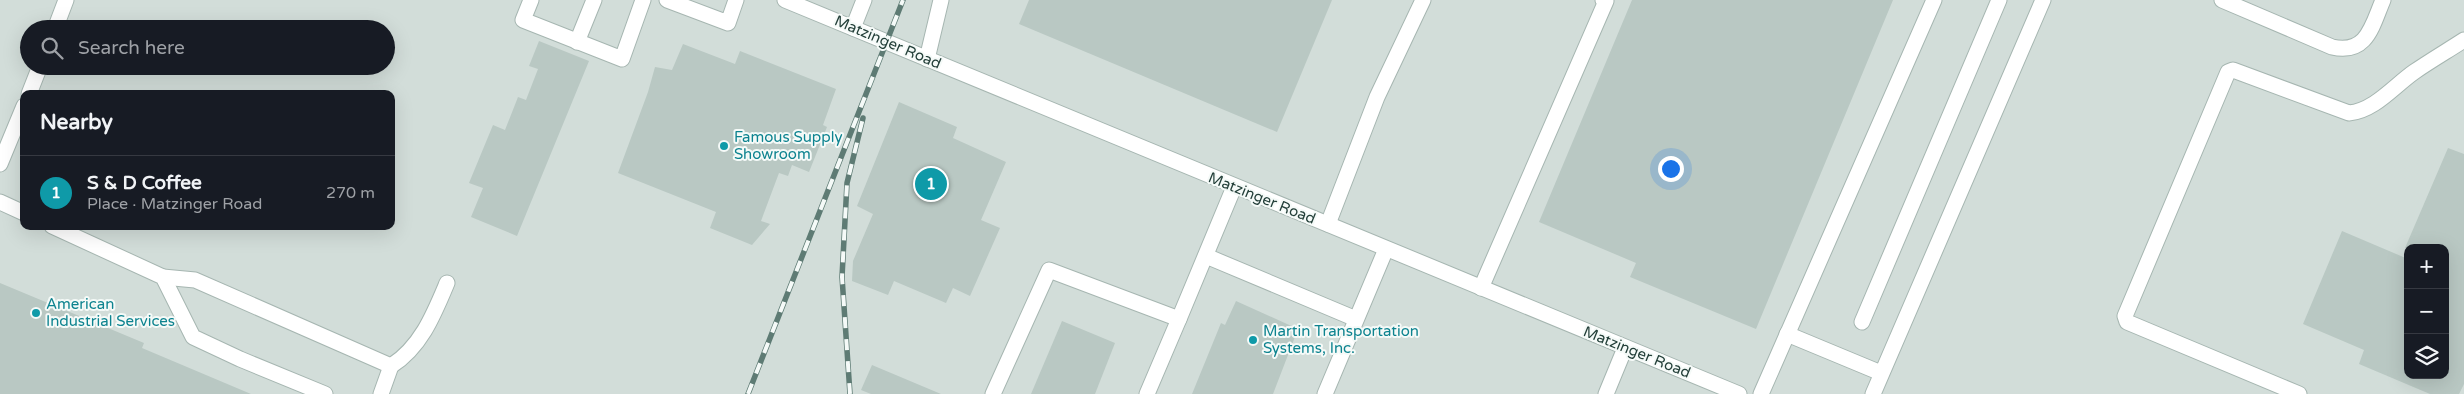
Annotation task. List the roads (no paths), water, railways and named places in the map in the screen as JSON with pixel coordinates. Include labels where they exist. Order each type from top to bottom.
[{"type":"street","points":[[58,20],[66,0]]},
{"type":"street","points":[[531,0],[523,20],[622,59],[643,0]]},
{"type":"street","points":[[577,42],[594,0]]},
{"type":"street","points":[[667,0],[728,23],[736,0]]},
{"type":"street","name":"Matzinger Road","points":[[786,0],[1234,187],[1740,394]]},
{"type":"street","points":[[853,28],[864,0]]},
{"type":"street","points":[[927,59],[941,0]]},
{"type":"street","points":[[1328,224],[1377,97],[1423,0]]},
{"type":"street","points":[[1481,288],[1606,1],[1604,0]]},
{"type":"street","points":[[1760,394],[1934,0]]},
{"type":"street","points":[[1873,394],[2043,0]]},
{"type":"street","points":[[2222,0],[2332,47],[2348,49],[2363,42],[2383,0]]},
{"type":"street","points":[[1862,322],[1996,1]]},
{"type":"street","points":[[2300,394],[2127,322],[2125,316],[2228,72],[2233,70],[2349,113],[2366,109],[2414,72],[2464,40]]},
{"type":"street","points":[[31,90],[36,75]]},
{"type":"street","points":[[0,164],[20,116]]},
{"type":"street","points":[[1147,394],[1234,187]]},
{"type":"street","points":[[0,202],[20,211]]},
{"type":"street","points":[[61,230],[163,277],[195,280],[391,366]]},
{"type":"street","points":[[1325,394],[1386,249]]},
{"type":"street","points":[[1206,256],[1356,319]]},
{"type":"street","points":[[993,394],[1049,270],[1179,319]]},
{"type":"street","points":[[163,277],[194,337],[240,359],[324,394]]},
{"type":"street","points":[[381,394],[391,366],[404,358],[432,320],[447,283]]},
{"type":"street","points":[[1787,334],[1881,373]]},
{"type":"street","points":[[1606,394],[1625,348]]},
{"type":"railway","points":[[748,394],[903,0]]},
{"type":"railway","points":[[850,394],[842,277],[847,183],[863,118]]},
{"type":"place","name":"Famous Supply Showroom","points":[[724,146]]},
{"type":"place","name":"S & D Coffee","points":[[931,184]]},
{"type":"place","name":"American Industrial Services","points":[[36,313]]},
{"type":"place","name":"Martin Transportation Systems, Inc.","points":[[1253,340]]}]
